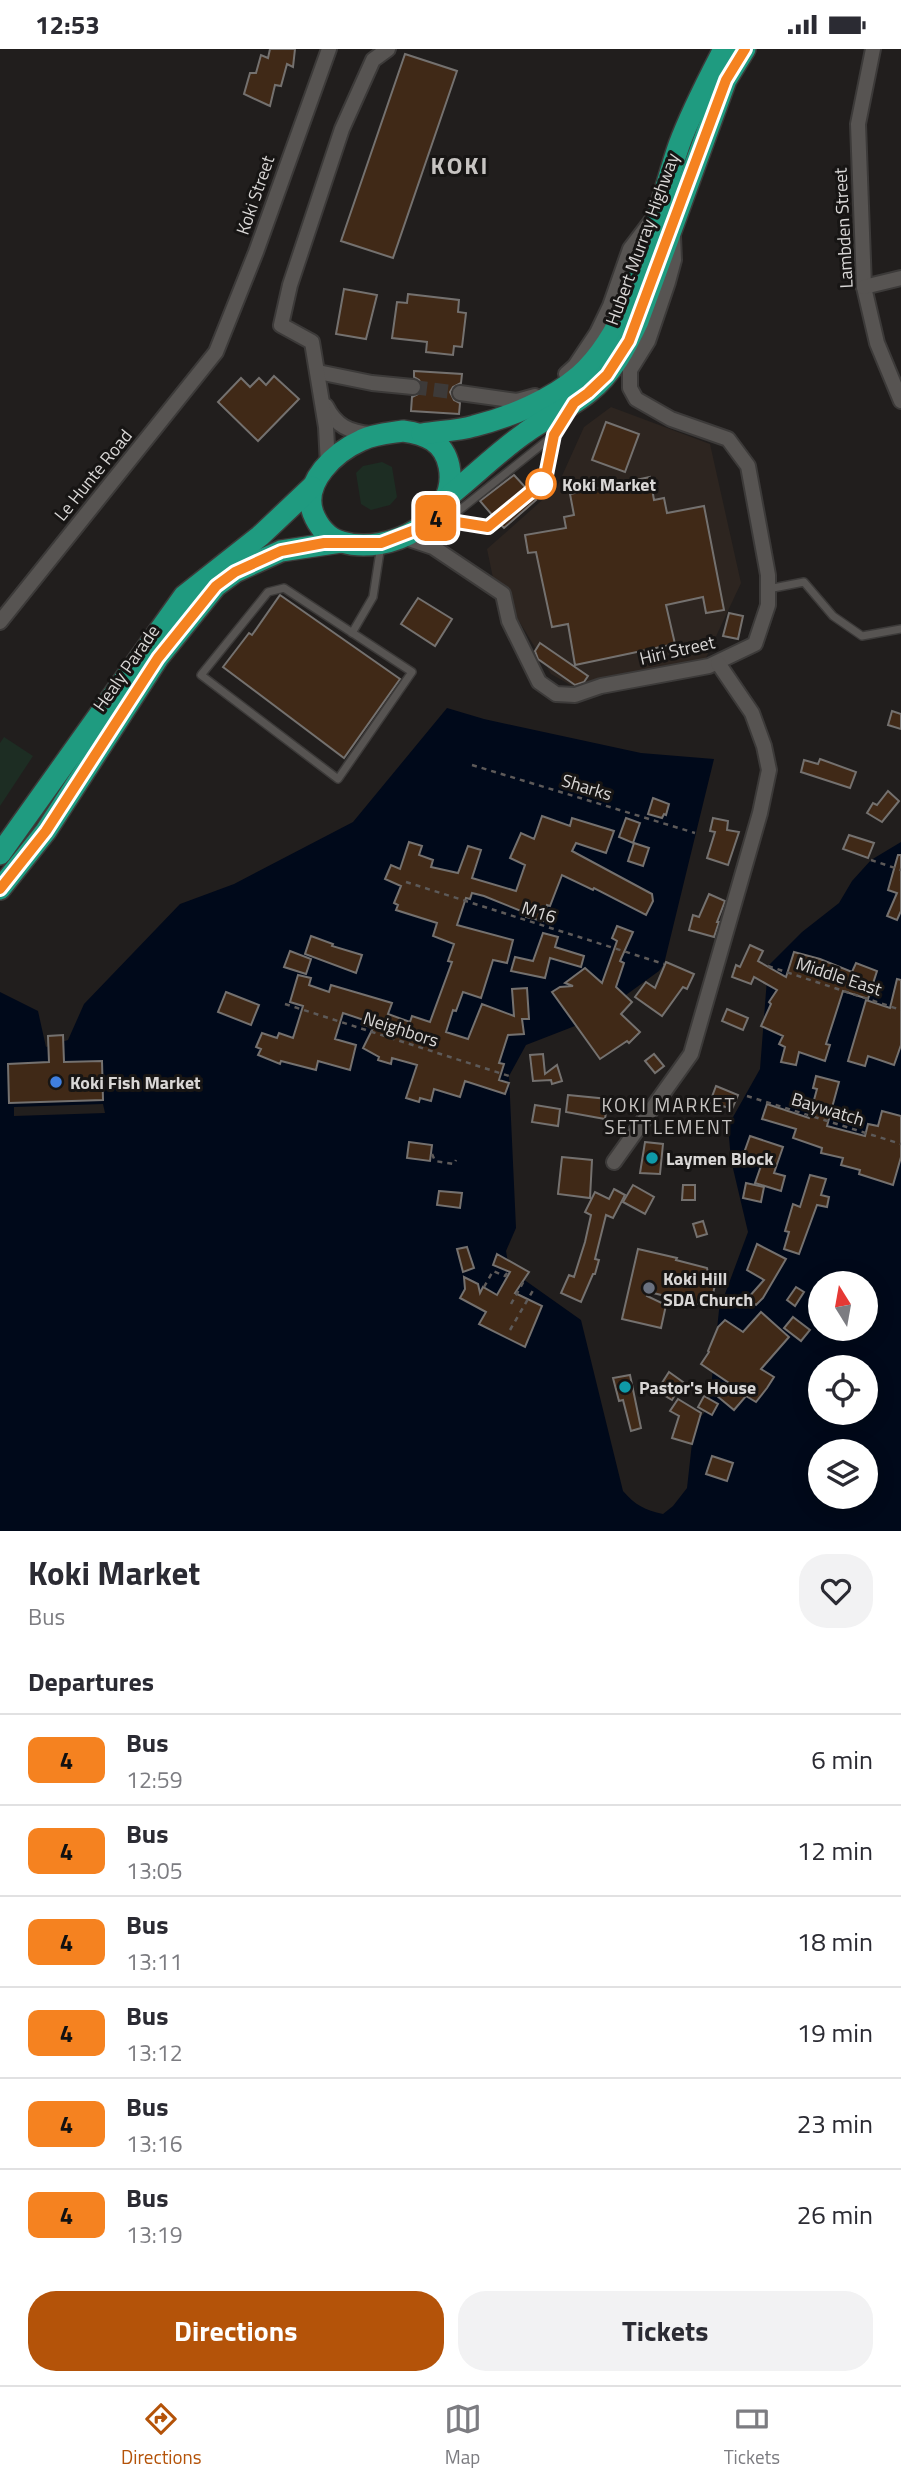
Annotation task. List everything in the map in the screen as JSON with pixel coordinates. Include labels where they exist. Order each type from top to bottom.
[{"type":"highway","name":"Hubert Murray Highway","points":[[341,542],[358,545],[391,540],[439,519],[449,496],[508,446],[599,384],[629,341],[666,217],[679,145],[724,49]]},
{"type":"highway","name":"Hubert Murray Highway","points":[[312,487],[328,465],[341,453],[364,439],[403,431],[422,433],[473,426],[513,412],[558,391],[580,375],[618,326],[726,80],[745,49]]},
{"type":"highway","points":[[422,433],[437,442],[447,455],[452,478],[449,496]]},
{"type":"highway","points":[[312,487],[311,507],[317,523],[331,537],[341,542]]},
{"type":"highway","name":"Healy Parade","points":[[0,854],[184,596],[260,536],[312,487]]},
{"type":"highway","name":"Healy Parade","points":[[0,889],[46,831],[158,658],[216,586],[235,572],[281,551],[341,542]]},
{"type":"street","name":"Koki Street","points":[[216,352],[256,252],[329,49]]},
{"type":"street","points":[[328,465],[322,399],[312,342],[281,325],[290,285],[342,129],[373,60],[388,49]]},
{"type":"street","name":"Lambden Street","points":[[873,49],[858,124],[864,288],[877,343],[901,401]]},
{"type":"street","points":[[460,393],[517,401],[533,397],[575,366],[597,333],[610,306],[630,249],[666,217]]},
{"type":"street","name":"Hiri Street","points":[[391,540],[433,547],[503,594],[509,621],[539,682],[556,694],[575,695],[601,686],[718,663],[755,644],[768,605],[768,575],[748,466],[728,439],[671,419],[636,399],[630,388],[631,370],[648,341],[674,260],[666,217]]},
{"type":"street","points":[[864,288],[901,278]]},
{"type":"street","name":"Le Hunte Road","points":[[0,622],[216,352]]},
{"type":"street","points":[[318,372],[372,383],[413,387]]},
{"type":"street","points":[[322,399],[338,425],[356,433],[383,434]]},
{"type":"street","points":[[614,1161],[691,1054],[760,813],[769,770],[752,713],[718,663]]},
{"type":"lane","points":[[530,493],[545,480],[554,435],[574,403]]},
{"type":"lane","points":[[439,519],[554,435]]},
{"type":"lane","points":[[439,519],[488,527],[497,520]]},
{"type":"lane","points":[[352,633],[373,597],[391,540]]},
{"type":"lane","points":[[768,589],[804,582],[833,616],[862,636],[901,629]]},
{"type":"lane","points":[[284,588],[352,633],[412,672],[338,779],[201,675],[268,592],[284,588]]},
{"type":"path","name":"Sharks","points":[[472,765],[695,833]]},
{"type":"path","points":[[871,860],[901,870]]},
{"type":"path","name":"M16","points":[[406,882],[664,964]]},
{"type":"path","name":"Middle East","points":[[768,966],[901,1010]]},
{"type":"path","name":"Neighbors","points":[[285,1004],[509,1076]]},
{"type":"path","name":"Baywatch","points":[[747,1096],[901,1144]]},
{"type":"path","points":[[432,1154],[435,1161],[454,1164],[456,1160]]},
{"type":"path","points":[[484,1287],[493,1271],[505,1276],[509,1269]]},
{"type":"path","points":[[511,1304],[525,1279]]},
{"type":"path","points":[[510,1330],[535,1287]]},
{"type":"shaded area","name":"Koki Market","points":[[611,407],[710,444],[741,583],[704,662],[574,687],[551,674],[493,578],[487,549],[557,487],[584,427]]},
{"type":"green space","points":[[382,462],[392,467],[397,497],[390,505],[371,510],[361,504],[356,473],[363,466]]},
{"type":"green space","points":[[4,737],[33,756],[0,806],[0,743]]},
{"type":"water","points":[[447,708],[484,719],[641,753],[714,759],[664,964],[659,971],[593,1019],[526,1045],[509,1076],[516,1228],[506,1251],[509,1269],[581,1320],[623,1491],[641,1506],[663,1514],[687,1488],[694,1425],[709,1407],[719,1310],[748,1232],[731,1160],[728,1126],[760,1069],[768,966],[802,932],[839,903],[852,881],[871,860],[901,842],[901,1531],[0,1531],[0,992],[38,1011],[46,1047],[68,1040],[84,1004],[180,904],[234,884],[353,822]]},
{"type":"pier","points":[[103,1104],[105,1113],[14,1116],[14,1107]]},
{"type":"building","points":[[270,49],[295,49],[293,67],[287,64],[281,86],[275,85],[270,106],[244,94],[250,73],[256,73],[261,55],[268,58]]},
{"type":"building","points":[[405,54],[457,71],[393,258],[341,241]]},
{"type":"building","points":[[344,289],[377,295],[366,339],[336,334]]},
{"type":"building","points":[[408,294],[459,300],[458,312],[466,313],[462,347],[454,346],[453,355],[426,352],[427,342],[392,338],[397,302],[407,303]]},
{"type":"building","points":[[414,371],[462,374],[461,383],[450,392],[454,400],[460,403],[459,414],[411,411],[412,397],[420,393],[423,387],[414,377]]},
{"type":"building","points":[[274,376],[299,399],[258,441],[218,402],[241,378],[250,387],[259,378],[266,385]]},
{"type":"building","points":[[606,422],[639,434],[625,472],[592,460]]},
{"type":"building","points":[[514,475],[526,488],[525,496],[536,500],[504,528],[501,525],[501,516],[493,516],[480,501]]},
{"type":"building","points":[[650,477],[654,500],[664,498],[667,513],[704,506],[724,610],[706,613],[703,597],[666,605],[675,644],[575,665],[568,624],[552,627],[536,552],[528,553],[525,535],[566,528],[564,517],[574,515],[570,494]]},
{"type":"building","points":[[280,595],[400,679],[344,758],[223,667],[249,633],[252,635]]},
{"type":"building","points":[[418,598],[452,619],[435,646],[401,624]]},
{"type":"building","points":[[729,613],[743,616],[738,639],[723,636]]},
{"type":"building","points":[[540,643],[588,676],[584,682],[575,685],[538,659],[535,651]]},
{"type":"building","points":[[892,711],[901,714],[901,729],[888,725]]},
{"type":"building","points":[[820,759],[856,772],[850,788],[801,772],[804,760],[818,764]]},
{"type":"building","points":[[888,791],[899,801],[882,822],[867,813],[873,803],[877,805]]},
{"type":"building","points":[[653,798],[669,804],[666,815],[662,818],[648,814]]},
{"type":"building","points":[[542,816],[570,826],[572,818],[614,831],[606,853],[576,843],[572,851],[652,894],[653,901],[646,915],[562,875],[550,906],[547,905],[543,921],[526,917],[526,913],[484,896],[472,893],[470,899],[466,898],[457,925],[513,940],[507,963],[493,960],[481,998],[463,992],[456,1011],[453,1010],[446,1032],[468,1039],[482,1004],[514,1016],[512,989],[527,988],[529,1019],[522,1019],[524,1034],[508,1035],[499,1063],[504,1064],[499,1080],[509,1083],[505,1094],[465,1081],[460,1097],[434,1089],[431,1101],[420,1098],[419,1102],[406,1098],[417,1065],[392,1058],[391,1064],[378,1060],[379,1057],[363,1048],[373,1028],[362,1024],[364,1020],[343,1013],[335,1039],[356,1045],[350,1070],[318,1061],[316,1070],[281,1061],[280,1064],[258,1055],[261,1049],[256,1047],[262,1033],[277,1038],[279,1033],[293,1038],[303,1006],[290,1002],[298,975],[311,978],[309,985],[329,992],[331,985],[392,1003],[388,1014],[410,1022],[412,1016],[430,1022],[452,962],[448,961],[454,944],[433,936],[437,923],[396,910],[398,905],[394,903],[401,886],[385,879],[391,865],[400,869],[409,842],[422,846],[419,855],[433,860],[431,867],[458,873],[468,846],[481,850],[472,878],[516,891],[525,865],[510,858],[521,833],[534,839]]},
{"type":"building","points":[[626,818],[640,823],[633,843],[619,837]]},
{"type":"building","points":[[713,818],[728,821],[727,830],[739,832],[728,865],[707,858],[715,832],[710,831]]},
{"type":"building","points":[[849,835],[874,843],[868,858],[843,849]]},
{"type":"building","points":[[634,843],[649,848],[643,866],[628,861]]},
{"type":"building","points":[[898,855],[901,855],[901,911],[897,920],[887,916],[897,893],[888,890]]},
{"type":"building","points":[[709,894],[725,901],[714,937],[689,930],[693,915],[699,917]]},
{"type":"building","points":[[617,926],[633,932],[620,961],[624,963],[616,987],[632,1002],[621,1014],[640,1032],[629,1043],[627,1041],[600,1059],[552,992],[560,987],[573,986],[565,983],[585,968],[602,983],[617,941],[612,938]]},
{"type":"building","points":[[543,933],[558,937],[555,947],[584,956],[581,967],[550,958],[545,978],[511,971],[515,957],[533,961]]},
{"type":"building","points":[[311,936],[362,955],[356,973],[305,954]]},
{"type":"building","points":[[750,945],[763,951],[758,961],[786,977],[794,952],[852,972],[856,963],[877,971],[868,999],[843,991],[826,1044],[830,1045],[825,1061],[799,1052],[796,1065],[781,1062],[785,1047],[779,1044],[783,1036],[761,1026],[771,1004],[769,1002],[777,990],[754,977],[751,984],[732,977],[736,965],[740,967]]},
{"type":"building","points":[[290,951],[311,959],[306,974],[284,967]]},
{"type":"building","points":[[666,962],[694,974],[687,989],[683,987],[662,1016],[635,997],[646,982],[655,988]]},
{"type":"building","points":[[897,979],[901,980],[901,1045],[894,1065],[868,1056],[865,1066],[848,1061],[866,1000],[890,1008]]},
{"type":"building","points":[[226,992],[259,1005],[251,1025],[218,1012]]},
{"type":"building","points":[[727,1009],[748,1018],[743,1030],[722,1021]]},
{"type":"building","name":"Koki Fish Market","points":[[63,1035],[64,1062],[102,1061],[103,1100],[9,1103],[8,1064],[49,1062],[48,1036]]},
{"type":"building","points":[[543,1054],[545,1074],[557,1065],[562,1081],[552,1084],[551,1080],[533,1081],[530,1055]]},
{"type":"building","points":[[654,1054],[664,1066],[655,1073],[645,1061]]},
{"type":"building","points":[[816,1076],[839,1082],[827,1126],[865,1136],[868,1124],[878,1126],[882,1111],[901,1116],[901,1157],[893,1185],[859,1174],[860,1170],[841,1165],[843,1158],[821,1153],[822,1148],[793,1138],[796,1129],[762,1119],[767,1104],[809,1118],[817,1089],[813,1088]]},
{"type":"building","points":[[716,1086],[738,1095],[732,1109],[710,1102]]},
{"type":"building","points":[[568,1095],[608,1099],[605,1119],[566,1112]]},
{"type":"building","points":[[535,1105],[560,1109],[558,1126],[532,1122]]},
{"type":"building","points":[[750,1136],[783,1147],[774,1173],[785,1176],[781,1191],[755,1183],[763,1160],[744,1153]]},
{"type":"building","points":[[409,1142],[432,1145],[430,1161],[407,1158]]},
{"type":"building","name":"Laymen Block","points":[[645,1142],[663,1144],[660,1174],[640,1173]]},
{"type":"building","points":[[562,1157],[592,1160],[590,1198],[558,1194]]},
{"type":"building","points":[[810,1175],[826,1179],[821,1195],[829,1197],[827,1207],[817,1205],[799,1254],[784,1249],[789,1232],[785,1231],[793,1204],[800,1207]]},
{"type":"building","points":[[746,1183],[764,1187],[761,1202],[743,1198]]},
{"type":"building","points":[[633,1185],[654,1197],[645,1214],[623,1202]]},
{"type":"building","points":[[683,1185],[695,1185],[695,1200],[682,1200]]},
{"type":"building","points":[[614,1189],[625,1195],[613,1218],[606,1215],[595,1259],[599,1260],[595,1274],[581,1302],[561,1293],[569,1275],[574,1277],[591,1215],[585,1212],[595,1192],[609,1199]]},
{"type":"building","points":[[439,1191],[462,1193],[460,1208],[437,1205]]},
{"type":"building","points":[[703,1221],[707,1234],[697,1237],[693,1224]]},
{"type":"building","points":[[757,1244],[786,1259],[756,1305],[748,1298],[764,1280],[747,1270]]},
{"type":"building","points":[[467,1247],[474,1268],[463,1272],[457,1249]]},
{"type":"building","name":"Koki Hill SDA Church","points":[[638,1249],[707,1268],[708,1273],[717,1276],[710,1307],[649,1292],[647,1296],[666,1305],[661,1328],[622,1319]]},
{"type":"building","points":[[497,1254],[529,1272],[515,1293],[542,1306],[525,1347],[479,1324],[486,1312],[460,1298],[465,1289],[464,1277],[478,1284],[480,1293],[483,1287],[497,1295],[510,1272],[493,1265]]},
{"type":"building","points":[[796,1287],[804,1292],[795,1306],[787,1300]]},
{"type":"building","points":[[761,1312],[789,1337],[761,1369],[774,1377],[767,1388],[756,1402],[746,1396],[734,1410],[717,1396],[729,1383],[701,1364],[709,1352],[718,1327],[725,1320],[743,1332]]},
{"type":"building","points":[[793,1317],[808,1328],[808,1332],[801,1341],[784,1328]]},
{"type":"building","points":[[669,1372],[683,1382],[672,1400],[662,1394],[665,1388],[660,1386]]},
{"type":"building","points":[[630,1375],[641,1428],[631,1431],[623,1400],[619,1401],[613,1378]]},
{"type":"building","points":[[704,1396],[718,1404],[712,1415],[698,1407]]},
{"type":"building","points":[[678,1399],[701,1413],[692,1444],[672,1438],[679,1416],[670,1411]]},
{"type":"building","points":[[712,1456],[733,1463],[727,1481],[706,1474]]},
{"type":"tunnel","points":[[413,387],[460,393]]},
{"type":"bus line","name":"4","points":[[0,889],[46,831],[158,658],[216,586],[235,572],[281,551],[298,547],[341,542],[358,545],[381,543],[420,528],[432,518],[488,527],[545,480],[554,435],[574,403],[607,375],[629,341],[726,80],[745,49]]},
{"type":"place","name":"Koki Market","points":[[541,484]]},
{"type":"place","name":"Koki Fish Market","points":[[56,1082]]},
{"type":"place","name":"Laymen Block","points":[[652,1158]]},
{"type":"place","name":"Koki Hill SDA Church","points":[[649,1288]]},
{"type":"place","name":"Pastor's House","points":[[625,1387]]},
{"type":"district","name":"KOKI","points":[[460,165]]},
{"type":"district","name":"KOKI MARKET SETTLEMENT","points":[[669,1115]]}]
